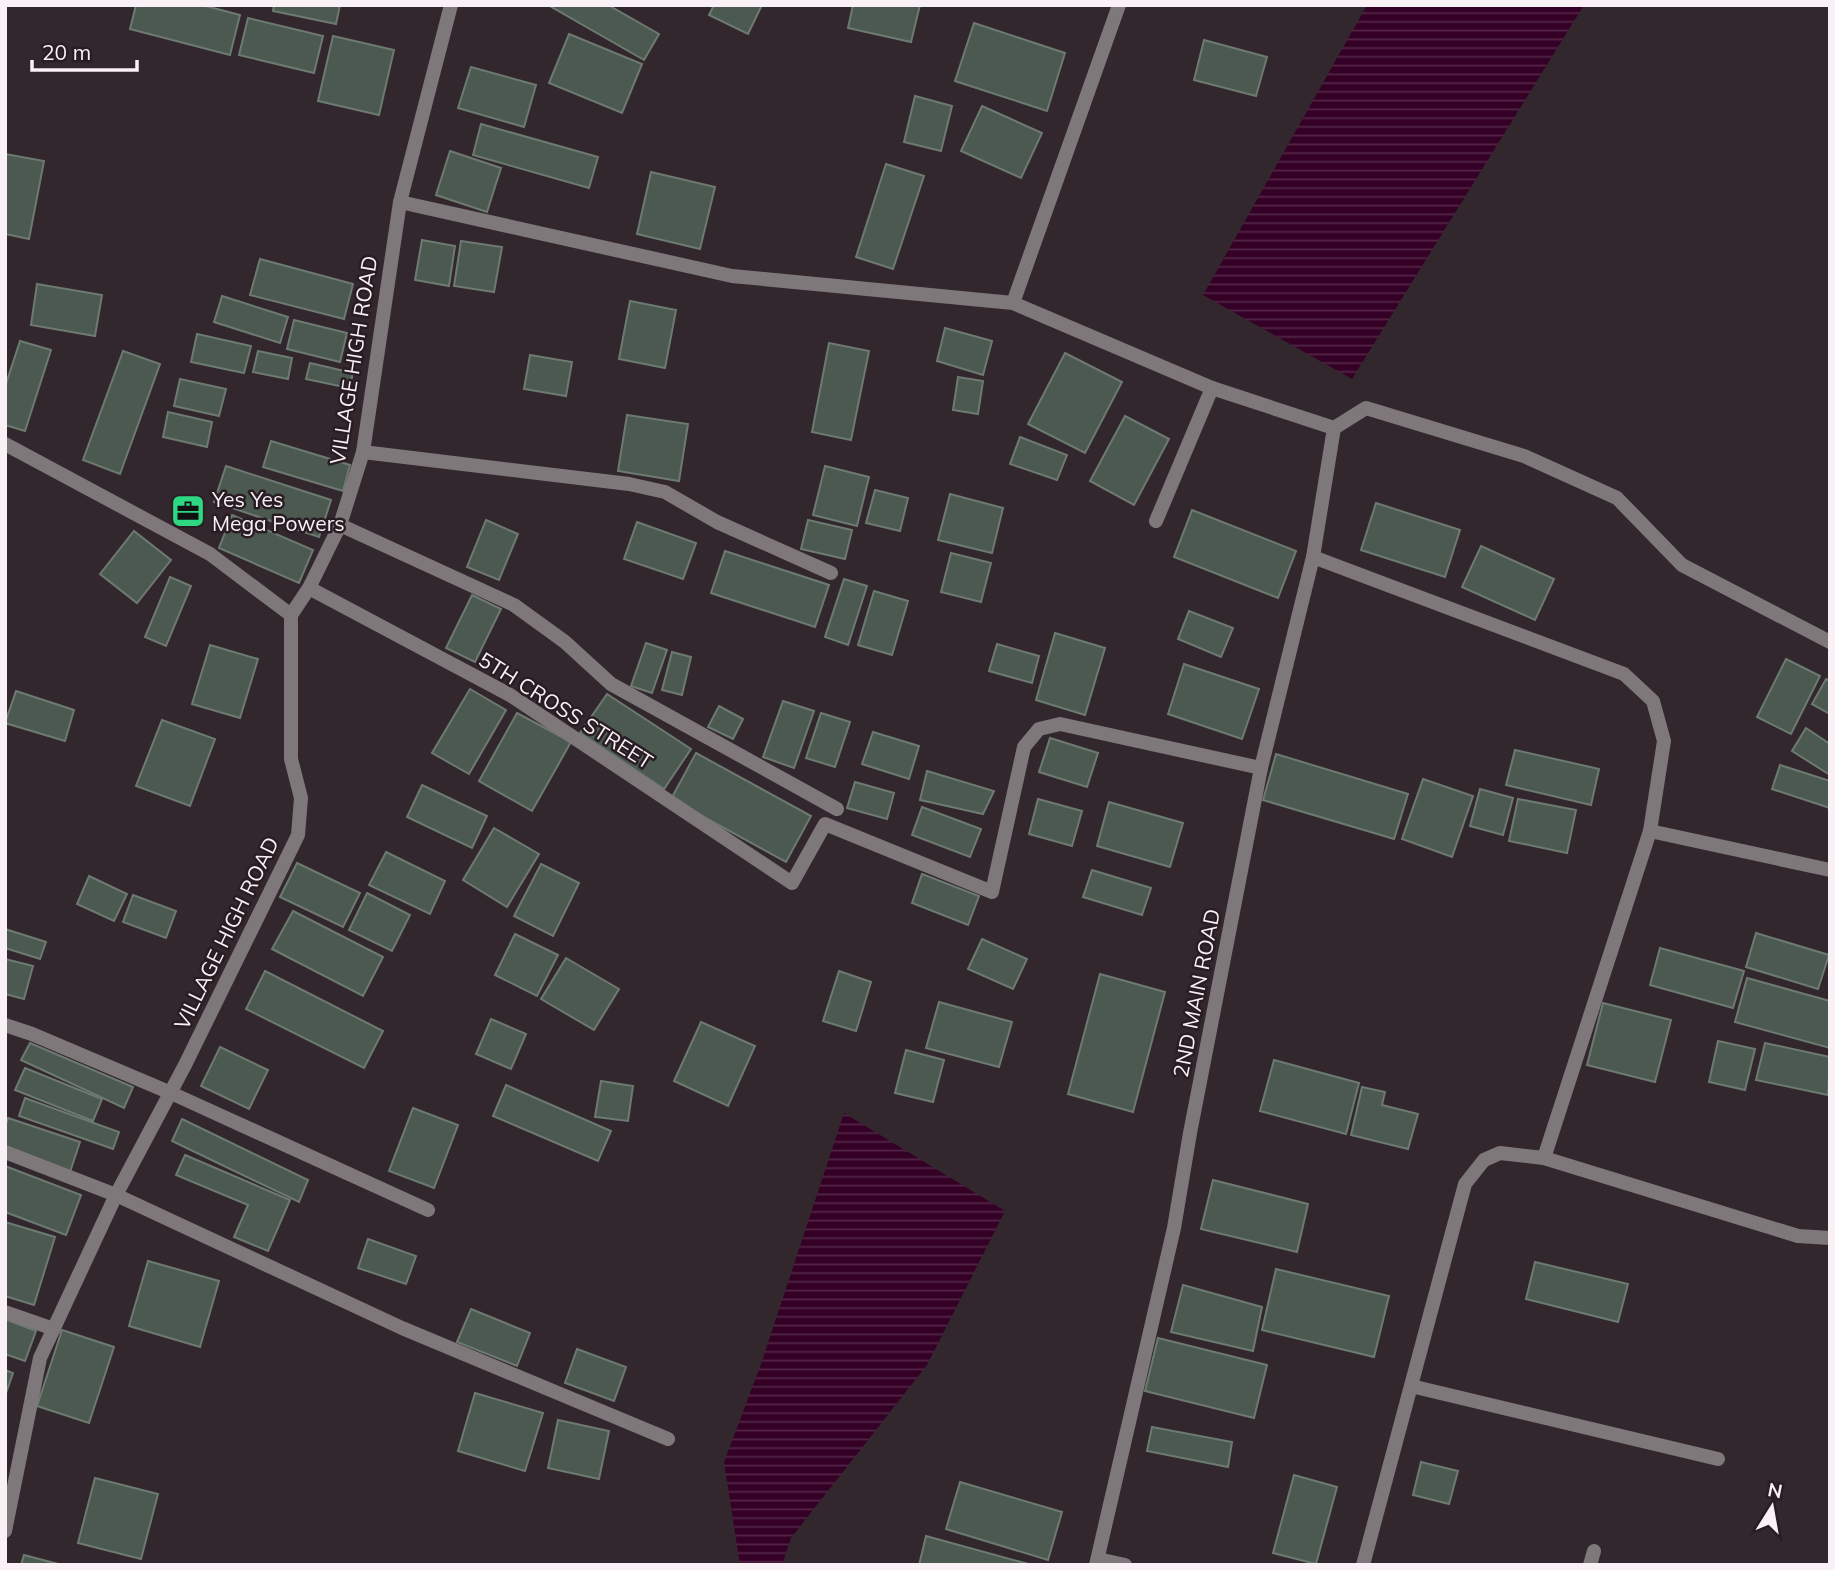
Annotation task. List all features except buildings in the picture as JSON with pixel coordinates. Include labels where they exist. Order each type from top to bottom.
[{"type":"street","name":"VILLAGE HIGH ROAD","points":[[5,1531],[40,1358],[116,1195],[171,1093],[298,835],[301,798],[291,759],[291,615],[309,588],[340,525],[363,452],[400,202],[451,5]]},
{"type":"street","points":[[1013,303],[1119,5]]},
{"type":"street","points":[[400,202],[732,276],[1013,303],[1212,388],[1334,428],[1366,408],[1524,456],[1617,498],[1682,565],[1830,642]]},
{"type":"street","points":[[1156,522],[1212,388]]},
{"type":"street","name":"2ND MAIN ROAD","points":[[1097,1562],[1174,1228],[1261,768],[1312,557],[1334,428]]},
{"type":"street","points":[[5,444],[210,555],[291,615]]},
{"type":"street","points":[[363,452],[629,484],[666,492],[717,522],[831,573]]},
{"type":"street","points":[[340,525],[514,605],[565,642],[611,684],[837,809]]},
{"type":"street","points":[[1312,557],[1624,674],[1653,701],[1664,741],[1650,831],[1544,1158]]},
{"type":"street","name":"5TH CROSS STREET","points":[[309,588],[510,695],[792,883],[825,824],[992,892],[1024,747],[1039,729],[1060,724],[1261,768]]},
{"type":"street","points":[[1650,831],[1830,870]]},
{"type":"street","points":[[5,1024],[171,1093],[428,1210]]},
{"type":"street","points":[[5,1152],[116,1195],[402,1328],[668,1439]]},
{"type":"street","points":[[1363,1565],[1465,1184],[1484,1160],[1500,1153],[1544,1158],[1798,1236],[1830,1238]]},
{"type":"street","points":[[5,1312],[54,1329]]},
{"type":"street","points":[[1411,1386],[1718,1459]]},
{"type":"street","points":[[1097,1562],[1125,1565]]},
{"type":"shaded area","points":[[1367,5],[1584,5],[1352,379],[1203,295]]},
{"type":"shaded area","points":[[844,1113],[1005,1211],[927,1365],[791,1538],[782,1565],[740,1565],[724,1462],[761,1364]]},
{"type":"place","name":"Yes Yes Mega Powers","points":[[188,511]]}]
